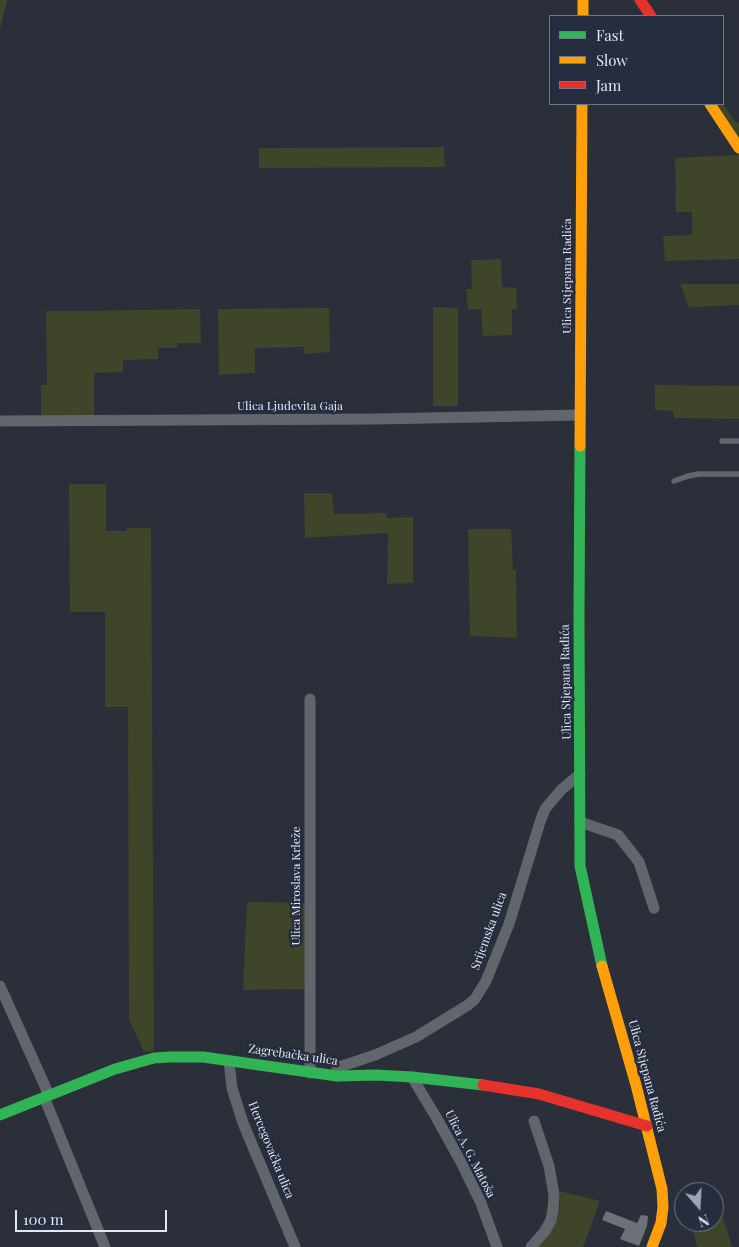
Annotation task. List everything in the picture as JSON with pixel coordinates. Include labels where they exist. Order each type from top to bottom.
[{"type":"street","points":[[583,0],[583,15]]},
{"type":"street","points":[[640,0],[650,15]]},
{"type":"street","name":"Ulica Stjepana Radića","points":[[582,105],[579,615],[580,866],[603,969],[661,1183],[663,1207],[661,1224],[652,1247]]},
{"type":"street","points":[[711,105],[739,148]]},
{"type":"street","name":"Ulica Ljudevita Gaja","points":[[0,422],[367,420],[580,415]]},
{"type":"street","name":"Ulica Miroslava Krleže","points":[[310,698],[310,1073]]},
{"type":"street","name":"Srijemska ulica","points":[[337,1076],[339,1067],[375,1055],[416,1037],[468,1005],[478,994],[486,981],[509,924],[545,809],[561,790],[580,774]]},
{"type":"street","points":[[580,822],[618,835],[640,862],[654,908]]},
{"type":"street","points":[[0,986],[47,1096],[105,1247]]},
{"type":"street","points":[[375,1055],[374,1069],[376,1076]]},
{"type":"street","name":"Zagrebačka ulica","points":[[0,1115],[115,1069],[154,1058],[203,1057],[337,1076],[412,1077],[494,1086],[539,1094],[647,1126]]},
{"type":"street","name":"Hercegovačka ulica","points":[[229,1061],[232,1088],[244,1123],[295,1247]]},
{"type":"street","name":"Ulica A. G. Matoša","points":[[412,1077],[461,1162],[481,1203],[497,1247]]},
{"type":"street","points":[[531,1247],[551,1220],[554,1208],[554,1195],[549,1166],[534,1121]]},
{"type":"lane","points":[[722,441],[739,441]]},
{"type":"lane","points":[[674,482],[699,474],[739,474]]},
{"type":"green space","points":[[0,0],[7,0],[0,30]]},
{"type":"green space","points":[[717,105],[724,105],[736,123],[739,122],[739,138]]},
{"type":"green space","points":[[444,147],[445,167],[259,168],[259,148]]},
{"type":"green space","points":[[739,155],[739,259],[665,261],[663,236],[692,235],[692,212],[676,212],[675,158]]},
{"type":"green space","points":[[501,259],[502,287],[516,288],[517,309],[512,309],[512,335],[483,336],[481,309],[468,309],[466,289],[472,289],[471,260]]},
{"type":"green space","points":[[680,284],[739,284],[739,305],[689,307]]},
{"type":"green space","points":[[433,307],[458,308],[458,406],[433,406]]},
{"type":"green space","points":[[329,308],[330,352],[304,354],[304,347],[255,348],[255,373],[219,375],[218,309]]},
{"type":"green space","points":[[200,309],[201,343],[177,343],[177,348],[158,348],[158,359],[123,360],[123,372],[94,373],[94,415],[41,417],[41,385],[47,385],[46,311]]},
{"type":"green space","points":[[655,385],[739,386],[739,419],[674,418],[673,411],[655,410]]},
{"type":"green space","points":[[69,484],[106,484],[106,531],[127,531],[127,528],[151,528],[154,1051],[144,1052],[129,1019],[128,707],[105,707],[105,612],[70,612]]},
{"type":"green space","points":[[304,493],[332,493],[334,514],[386,513],[387,518],[413,517],[413,583],[387,584],[388,533],[305,538]]},
{"type":"green space","points":[[468,529],[511,529],[513,570],[516,570],[517,638],[470,636]]},
{"type":"green space","points":[[247,902],[308,903],[308,989],[243,990]]},
{"type":"green space","points":[[559,1191],[600,1201],[583,1247],[535,1247],[557,1215],[560,1204]]},
{"type":"green space","points":[[724,1221],[732,1246],[697,1247],[693,1232],[724,1232]]},
{"type":"building","points":[[606,1211],[637,1223],[641,1215],[648,1216],[647,1226],[639,1246],[620,1239],[625,1229],[602,1220]]},
{"type":"traffic: fast","points":[[580,446],[580,866],[602,966]]},
{"type":"traffic: fast","points":[[0,1115],[115,1069],[154,1058],[169,1057],[203,1057],[337,1076],[376,1075],[412,1077],[483,1085]]},
{"type":"traffic: slow","points":[[583,0],[583,15]]},
{"type":"traffic: slow","points":[[580,446],[582,105]]},
{"type":"traffic: slow","points":[[711,105],[739,148]]},
{"type":"traffic: slow","points":[[602,966],[636,1085],[662,1189],[663,1207],[661,1223],[652,1247]]},
{"type":"traffic: jam","points":[[640,0],[650,15]]},
{"type":"traffic: jam","points":[[483,1085],[539,1094],[647,1126]]}]
